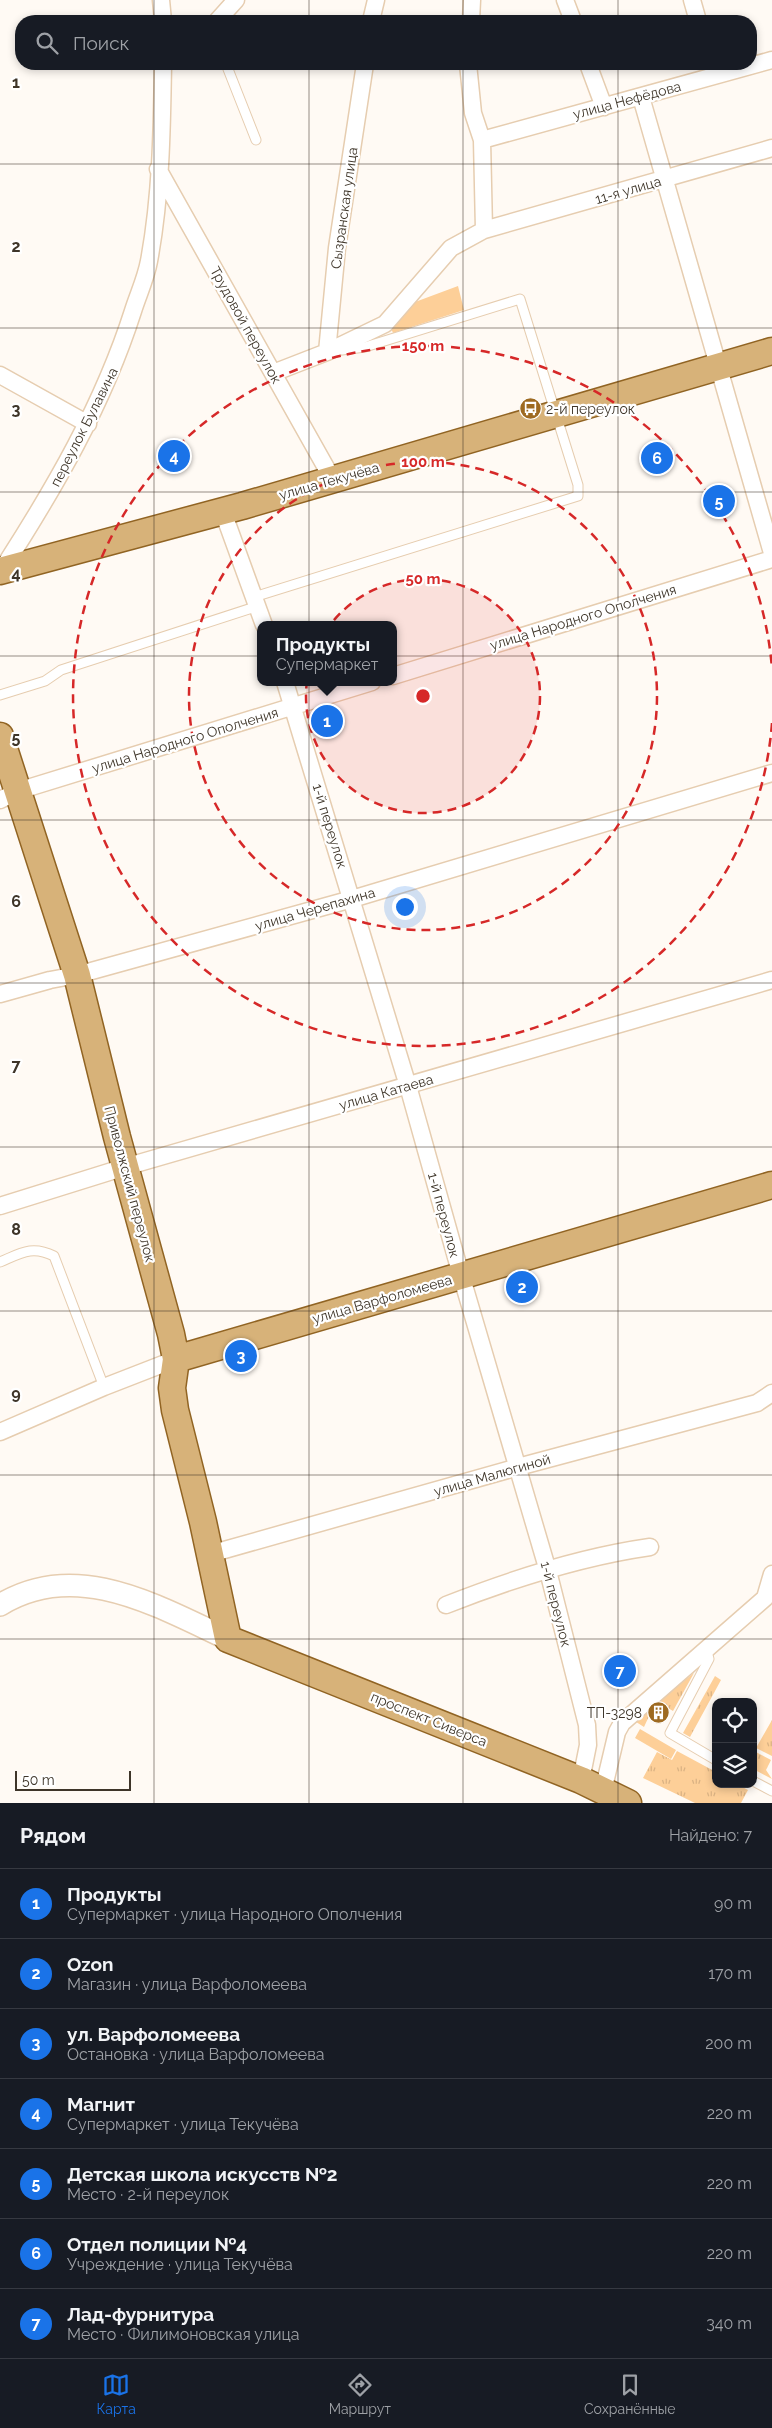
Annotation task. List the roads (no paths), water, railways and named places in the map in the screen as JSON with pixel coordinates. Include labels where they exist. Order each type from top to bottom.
[{"type":"main road","name":"улица Текучёва","points":[[0,571],[223,512],[772,352]]},
{"type":"main road","name":"Приволжский переулок","points":[[0,736],[9,796],[77,976],[176,1359],[172,1388],[175,1410],[210,1554],[228,1639]]},
{"type":"main road","name":"улица Варфоломеева","points":[[176,1359],[772,1185]]},
{"type":"main road","name":"проспект Сиверса","points":[[228,1639],[592,1785],[628,1803]]},
{"type":"street","points":[[161,0],[162,15]]},
{"type":"street","points":[[222,15],[236,0]]},
{"type":"street","points":[[373,15],[376,0]]},
{"type":"street","points":[[471,15],[472,0]]},
{"type":"street","points":[[565,0],[571,15]]},
{"type":"street","points":[[692,0],[696,15]]},
{"type":"street","name":"улица Нефёдова","points":[[757,62],[772,60]]},
{"type":"street","name":"переулок Булавина","points":[[0,571],[44,503],[88,424],[119,355],[149,262],[156,210],[163,70]]},
{"type":"street","name":"Сызранская улица","points":[[327,352],[337,248],[364,70]]},
{"type":"street","points":[[469,70],[473,113],[482,140],[484,230]]},
{"type":"street","points":[[590,70],[604,107]]},
{"type":"street","name":"улица Нефёдова","points":[[482,140],[641,97],[712,70]]},
{"type":"street","points":[[641,97],[717,367],[772,553]]},
{"type":"street","name":"11-я улица","points":[[273,373],[327,352],[385,324],[451,248],[484,230],[772,148]]},
{"type":"street","name":"Трудовой переулок","points":[[158,170],[333,480]]},
{"type":"street","points":[[0,375],[88,424]]},
{"type":"street","points":[[223,512],[263,621]]},
{"type":"street","name":"улица Народного Ополчения","points":[[397,675],[772,559]]},
{"type":"street","name":"1-й переулок","points":[[286,686],[408,1086],[460,1276],[548,1571],[587,1725],[592,1785]]},
{"type":"street","name":"улица Народного Ополчения","points":[[9,796],[359,686]]},
{"type":"street","name":"улица Черепахина","points":[[0,994],[50,980],[77,976],[352,899],[772,773]]},
{"type":"street","name":"улица Катаева","points":[[0,1206],[125,1167],[772,980]]},
{"type":"street","name":"улица Варфоломеева","points":[[0,1432],[104,1387],[176,1359]]},
{"type":"street","name":"улица Малюгиной","points":[[210,1554],[757,1402],[772,1392]]},
{"type":"street","points":[[446,1605],[494,1586],[548,1571],[577,1560],[650,1547]]},
{"type":"street","points":[[592,1785],[622,1722],[706,1648],[768,1600],[772,1574]]},
{"type":"street","points":[[0,1605],[16,1595],[45,1587],[76,1584],[144,1600],[228,1639]]},
{"type":"lane","points":[[228,70],[256,140]]},
{"type":"lane","points":[[0,695],[45,681],[61,670],[256,602],[578,496],[578,485],[520,299],[365,347],[327,352]]},
{"type":"lane","points":[[0,1262],[27,1250],[42,1250],[54,1256],[104,1387]]},
{"type":"lane","points":[[706,1648],[709,1653],[709,1659],[670,1733],[712,1758]]},
{"type":"lane","points":[[757,1783],[772,1791]]},
{"type":"place","name":"2-й переулок","points":[[530,409]]},
{"type":"place","name":"Магнит","points":[[174,456]]},
{"type":"place","name":"Отдел полиции №4","points":[[657,458]]},
{"type":"place","name":"Детская школа искусств №2","points":[[719,501]]},
{"type":"place","name":"Продукты","points":[[327,721]]},
{"type":"place","name":"Ozon","points":[[522,1287]]},
{"type":"place","name":"ул. Варфоломеева","points":[[241,1356]]},
{"type":"place","name":"Лад-фурнитура","points":[[620,1671]]},
{"type":"place","name":"ТП-3298","points":[[658,1713]]}]
